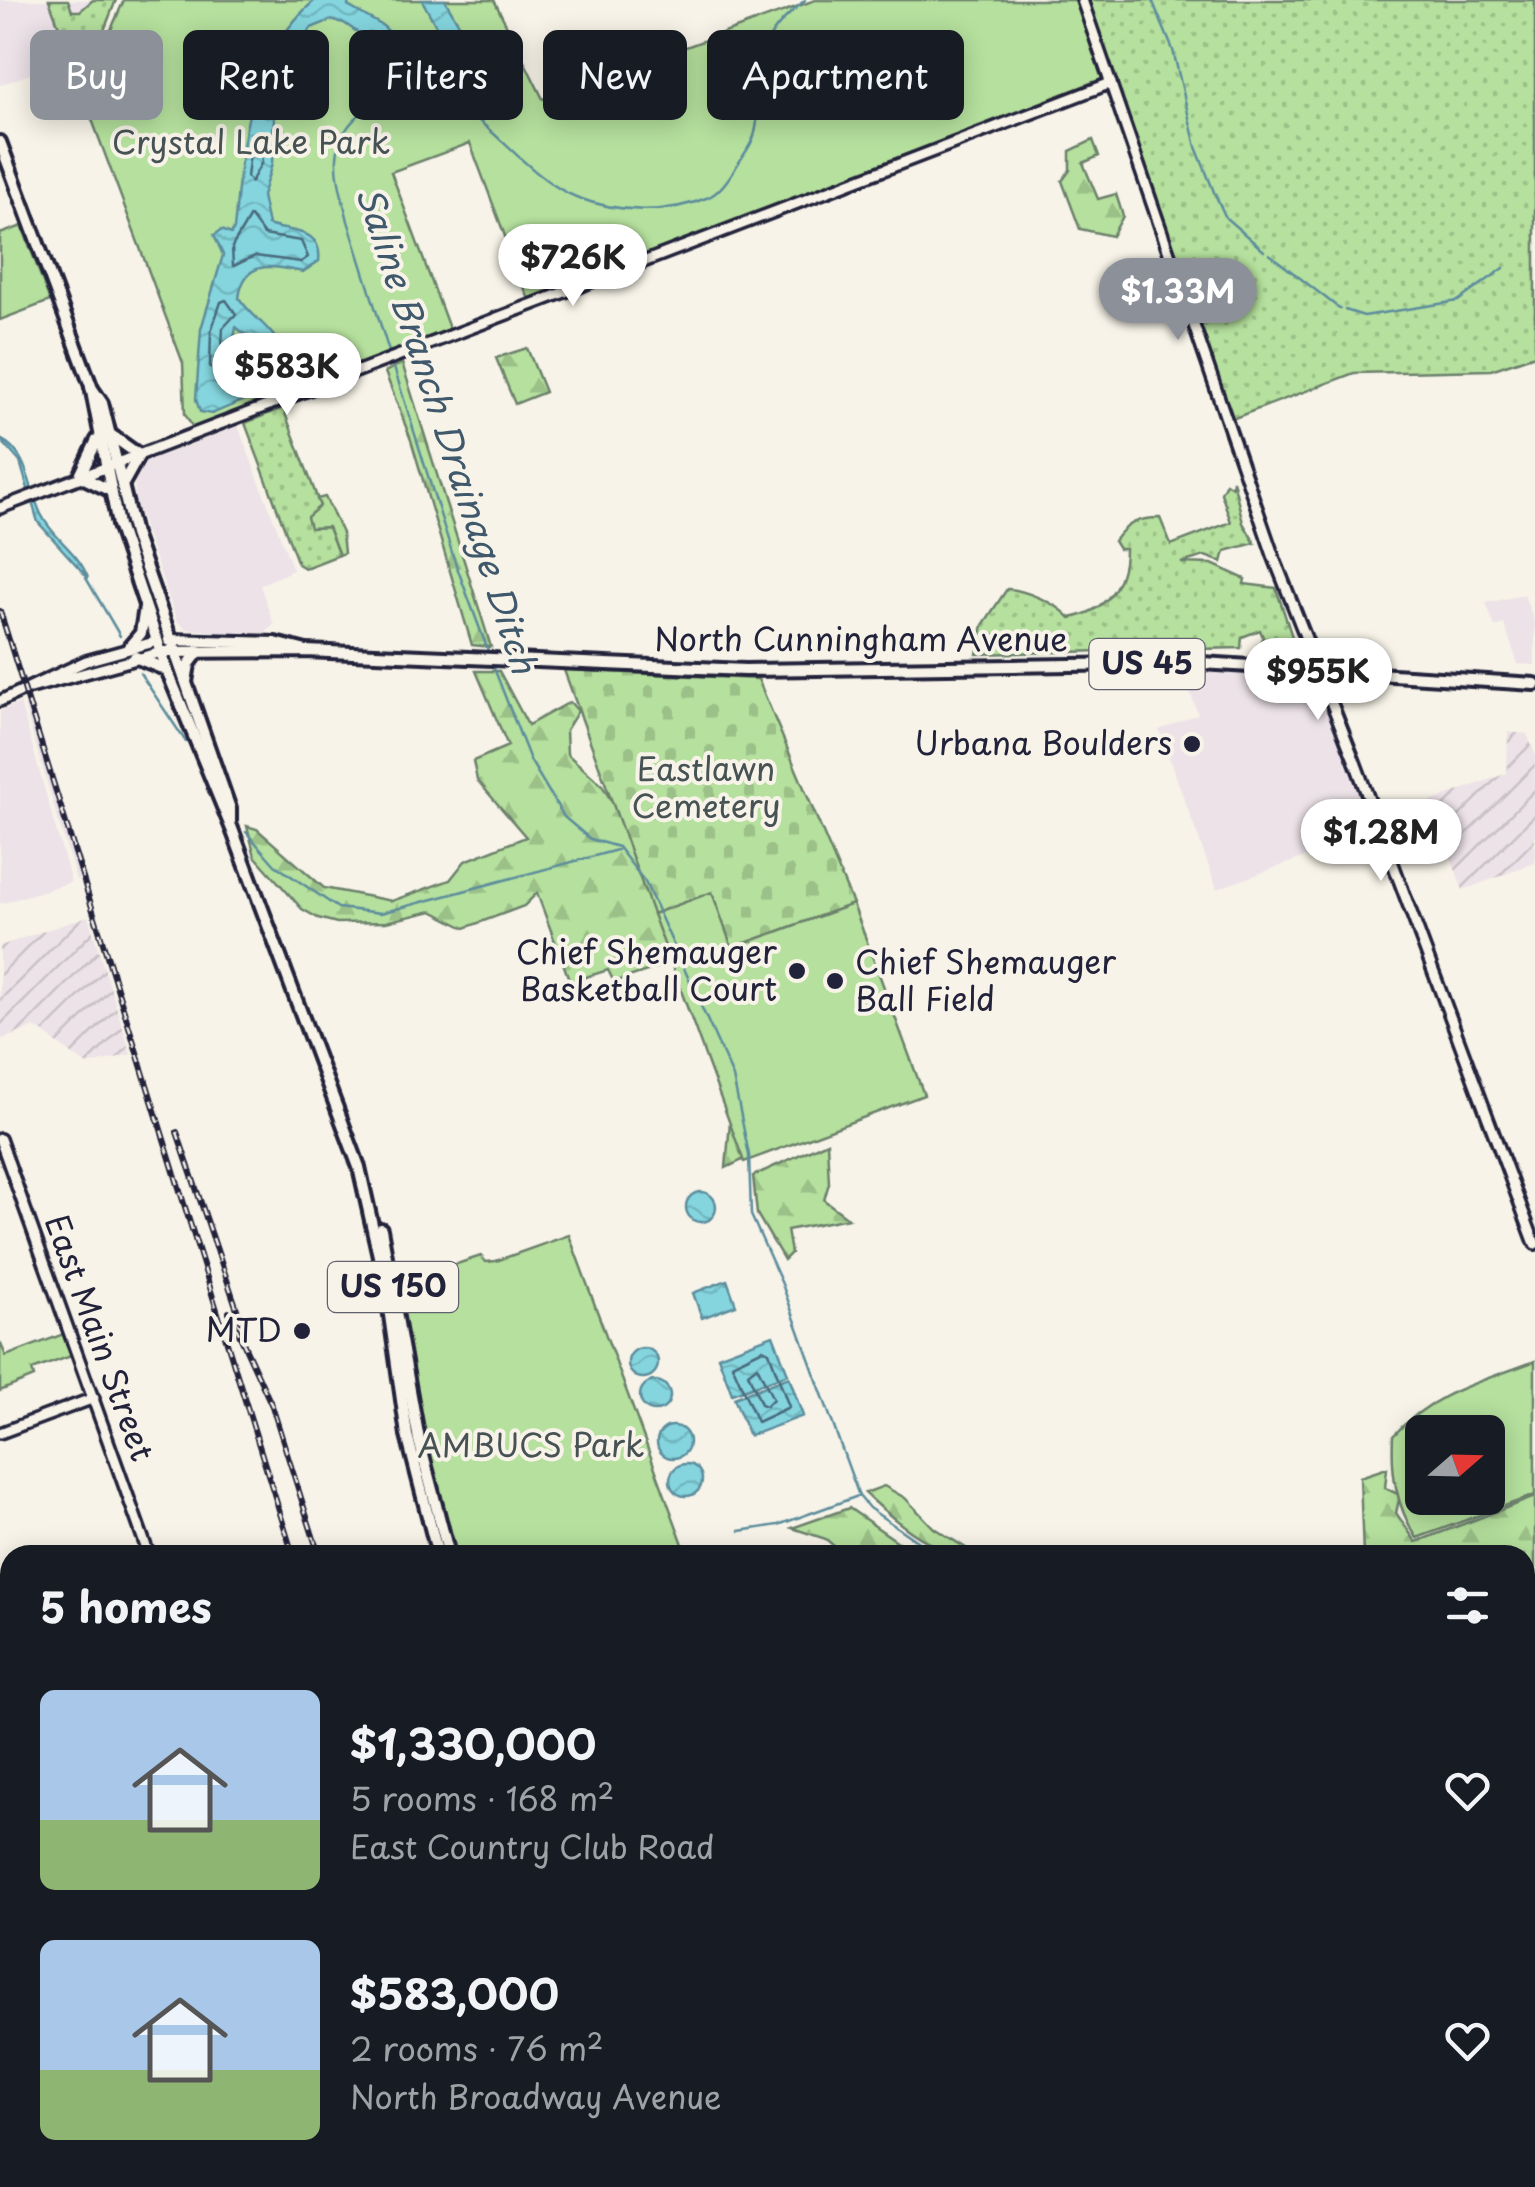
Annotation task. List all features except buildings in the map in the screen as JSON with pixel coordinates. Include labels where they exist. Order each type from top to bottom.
[{"type":"main road","points":[[0,142],[91,386],[160,647]]},
{"type":"main road","points":[[104,435],[138,455],[116,489]]},
{"type":"main road","points":[[104,435],[80,476],[116,489],[172,639]]},
{"type":"main road","points":[[146,600],[141,633],[132,652],[167,670]]},
{"type":"main road","name":"North Cunningham Avenue","points":[[160,647],[172,639],[291,644],[306,652]]},
{"type":"main road","name":"US 150","points":[[172,639],[230,809],[230,824]]},
{"type":"main road","name":"North Cunningham Avenue","points":[[160,647],[175,652],[306,652],[745,670],[1202,663],[1535,684]]},
{"type":"main road","name":"US 150","points":[[160,647],[362,1177],[387,1256],[419,1440],[446,1545]]},
{"type":"main road","points":[[186,682],[189,664],[199,651]]},
{"type":"main road","name":"US 150","points":[[362,1177],[386,1286],[407,1435],[435,1545]]},
{"type":"street","points":[[1082,0],[1166,236],[1213,386],[1535,1244]]},
{"type":"street","points":[[0,508],[1112,83]]},
{"type":"street","points":[[0,701],[132,652],[160,647]]},
{"type":"street","name":"East Main Street","points":[[0,1139],[145,1545]]},
{"type":"street","points":[[0,1433],[94,1398]]},
{"type":"shaded area","points":[[0,0],[115,0],[100,30],[30,30],[30,74],[0,85]]},
{"type":"shaded area","points":[[238,426],[293,570],[260,585],[274,625],[259,636],[187,629],[177,621],[135,502],[134,473],[144,462]]},
{"type":"shaded area","points":[[1524,595],[1535,624],[1535,665],[1518,664],[1504,624],[1495,627],[1486,603]]},
{"type":"shaded area","points":[[1182,670],[1303,677],[1315,683],[1358,773],[1379,830],[1217,889],[1159,730],[1198,714]]},
{"type":"shaded area","points":[[20,703],[71,882],[0,904],[0,711]]},
{"type":"shaded area","points":[[24,706],[33,706],[86,877],[76,880]]},
{"type":"shaded area","points":[[1508,732],[1527,734],[1535,754],[1535,863],[1463,890],[1430,802],[1507,773]]},
{"type":"shaded area","points":[[88,916],[131,1054],[87,1065],[35,1027],[0,1040],[0,946]]},
{"type":"green space","points":[[49,0],[68,0],[72,11],[80,11],[93,0],[116,0],[104,30],[60,30]]},
{"type":"green space","name":"Crystal Lake Park","points":[[124,0],[494,0],[509,30],[349,30],[349,120],[523,120],[523,59],[543,99],[543,120],[687,120],[687,47],[707,39],[707,120],[964,120],[964,30],[733,30],[815,0],[1078,0],[1104,78],[529,300],[470,143],[391,172],[450,331],[193,428],[185,414],[183,363],[92,120],[163,120],[163,30],[111,30]]},
{"type":"green space","points":[[1086,0],[1535,0],[1535,355],[1491,370],[1354,373],[1229,420],[1183,273]]},
{"type":"green space","points":[[1093,140],[1099,156],[1083,163],[1098,199],[1116,194],[1123,216],[1112,236],[1080,229],[1062,181],[1070,170],[1070,151]]},
{"type":"green space","points":[[22,226],[50,301],[0,320],[0,234]]},
{"type":"green space","points":[[527,348],[545,392],[515,404],[496,358]]},
{"type":"green space","points":[[402,363],[491,647],[472,645],[411,440],[385,372]]},
{"type":"green space","points":[[283,408],[320,505],[311,528],[328,527],[339,555],[305,568],[298,564],[245,423]]},
{"type":"green space","points":[[1233,480],[1243,523],[1255,543],[1225,551],[1222,562],[1205,556],[1181,563],[1212,564],[1245,579],[1244,584],[1276,588],[1296,649],[1256,649],[1263,637],[1260,630],[1242,637],[1241,648],[977,654],[983,625],[1007,589],[1041,599],[1070,618],[1094,610],[1111,594],[1121,574],[1125,549],[1119,549],[1114,541],[1123,530],[1145,519],[1160,518],[1171,545],[1231,522],[1221,493],[1226,483],[1232,487]]},
{"type":"green space","points":[[325,497],[342,533],[344,553],[339,555],[328,527],[310,528],[307,517],[320,506],[317,499]]},
{"type":"green space","name":"Eastlawn Cemetery","points":[[564,670],[758,679],[853,904],[732,948],[712,893],[653,914]]},
{"type":"green space","points":[[476,671],[499,671],[528,725],[570,702],[578,711],[566,730],[567,754],[602,785],[639,848],[674,890],[701,903],[827,859],[847,910],[757,1153],[726,1168],[730,1122],[671,963],[614,982],[608,970],[570,982],[537,893],[524,906],[465,928],[432,911],[386,922],[337,923],[302,909],[255,856],[247,826],[257,829],[324,888],[392,901],[450,880],[465,861],[526,837],[477,780],[473,761],[508,746]]},
{"type":"green space","points":[[712,892],[732,948],[853,904],[924,1095],[744,1162],[653,914]]},
{"type":"green space","points":[[827,1142],[829,1183],[824,1200],[848,1218],[787,1230],[791,1253],[784,1260],[757,1214],[753,1176]]},
{"type":"green space","name":"AMBUCS Park","points":[[569,1235],[683,1545],[446,1545],[435,1507],[393,1285],[481,1256],[486,1262]]},
{"type":"green space","points":[[66,1333],[74,1355],[32,1370],[34,1377],[0,1391],[0,1342],[6,1356]]},
{"type":"green space","points":[[1535,1361],[1535,1495],[1505,1506],[1505,1415],[1416,1415],[1441,1398]]},
{"type":"green space","points":[[1405,1424],[1405,1515],[1480,1515],[1417,1538],[1404,1514],[1396,1489],[1393,1436]]},
{"type":"green space","points":[[1387,1468],[1385,1488],[1400,1495],[1396,1513],[1416,1542],[1487,1515],[1505,1515],[1505,1508],[1535,1497],[1535,1545],[1363,1545],[1360,1477]]},
{"type":"green space","points":[[884,1486],[905,1498],[934,1528],[961,1545],[931,1543],[903,1526],[865,1493]]},
{"type":"green space","points":[[849,1508],[903,1545],[833,1545],[792,1528]]},
{"type":"water","points":[[315,0],[349,0],[348,6],[387,30],[354,30],[331,20],[310,30],[288,30]]},
{"type":"water","points":[[422,0],[445,0],[462,30],[436,30]]},
{"type":"water","points":[[248,120],[274,120],[272,164],[262,196],[268,225],[310,237],[319,250],[319,261],[303,272],[270,267],[247,276],[239,298],[278,341],[283,376],[267,388],[212,414],[200,412],[196,399],[201,329],[223,255],[214,235],[222,230],[231,234],[234,229]],"holes":[[[236,327],[266,352],[272,368],[233,382],[227,376]]]},
{"type":"water","points":[[0,439],[17,453],[41,514],[88,578],[38,522],[20,462]]},
{"type":"water","points":[[701,1192],[715,1201],[716,1207],[707,1221],[701,1222],[687,1213],[686,1207],[695,1193]]},
{"type":"water","points":[[727,1280],[736,1305],[702,1318],[693,1293]]},
{"type":"water","points":[[773,1335],[788,1374],[732,1394],[718,1356]]},
{"type":"water","points":[[643,1348],[654,1352],[658,1363],[654,1374],[643,1378],[632,1374],[628,1363],[632,1352]]},
{"type":"water","points":[[789,1377],[803,1416],[749,1436],[734,1398]]},
{"type":"water","points":[[655,1381],[666,1385],[670,1396],[666,1407],[655,1411],[644,1407],[640,1396],[644,1385]]},
{"type":"water","points":[[673,1426],[684,1431],[689,1442],[684,1453],[673,1458],[662,1453],[657,1442],[662,1431]]},
{"type":"water","points":[[686,1464],[697,1469],[702,1480],[697,1491],[686,1496],[675,1491],[670,1480],[675,1469]]},
{"type":"waterway","name":"Saline Branch Drainage Ditch","points":[[490,656],[455,562],[348,221],[337,162],[343,135],[364,111],[395,94],[424,92],[451,101],[476,118],[550,183],[576,197],[642,210],[693,203],[721,188],[750,145],[757,124],[764,51],[776,28],[805,0]]},
{"type":"waterway","points":[[1152,0],[1173,50],[1196,147],[1214,192],[1226,218],[1264,251]]},
{"type":"waterway","points":[[1269,254],[1340,309]]},
{"type":"waterway","points":[[1345,310],[1364,316],[1458,301],[1504,268]]},
{"type":"waterway","points":[[86,578],[120,636]]},
{"type":"waterway","name":"Saline Branch Drainage Ditch","points":[[492,663],[530,760],[564,817],[590,839],[618,847],[645,882],[733,1077],[749,1155],[751,1215],[782,1284],[859,1496],[869,1508],[923,1545]]},
{"type":"waterway","points":[[140,673],[186,742]]},
{"type":"waterway","points":[[246,832],[275,865],[338,908],[381,913],[617,850]]},
{"type":"waterway","points":[[740,1531],[778,1525],[858,1496]]},
{"type":"railway","points":[[0,611],[290,1545]]},
{"type":"railway","points":[[177,1132],[241,1321]]},
{"type":"railway","points":[[229,1312],[272,1406],[316,1545]]},
{"type":"place","name":"Urbana Boulders","points":[[1192,744]]},
{"type":"place","name":"Chief Shemauger Basketball Court","points":[[797,971]]},
{"type":"place","name":"Chief Shemauger Ball Field","points":[[835,981]]},
{"type":"place","name":"MTD","points":[[302,1331]]}]
